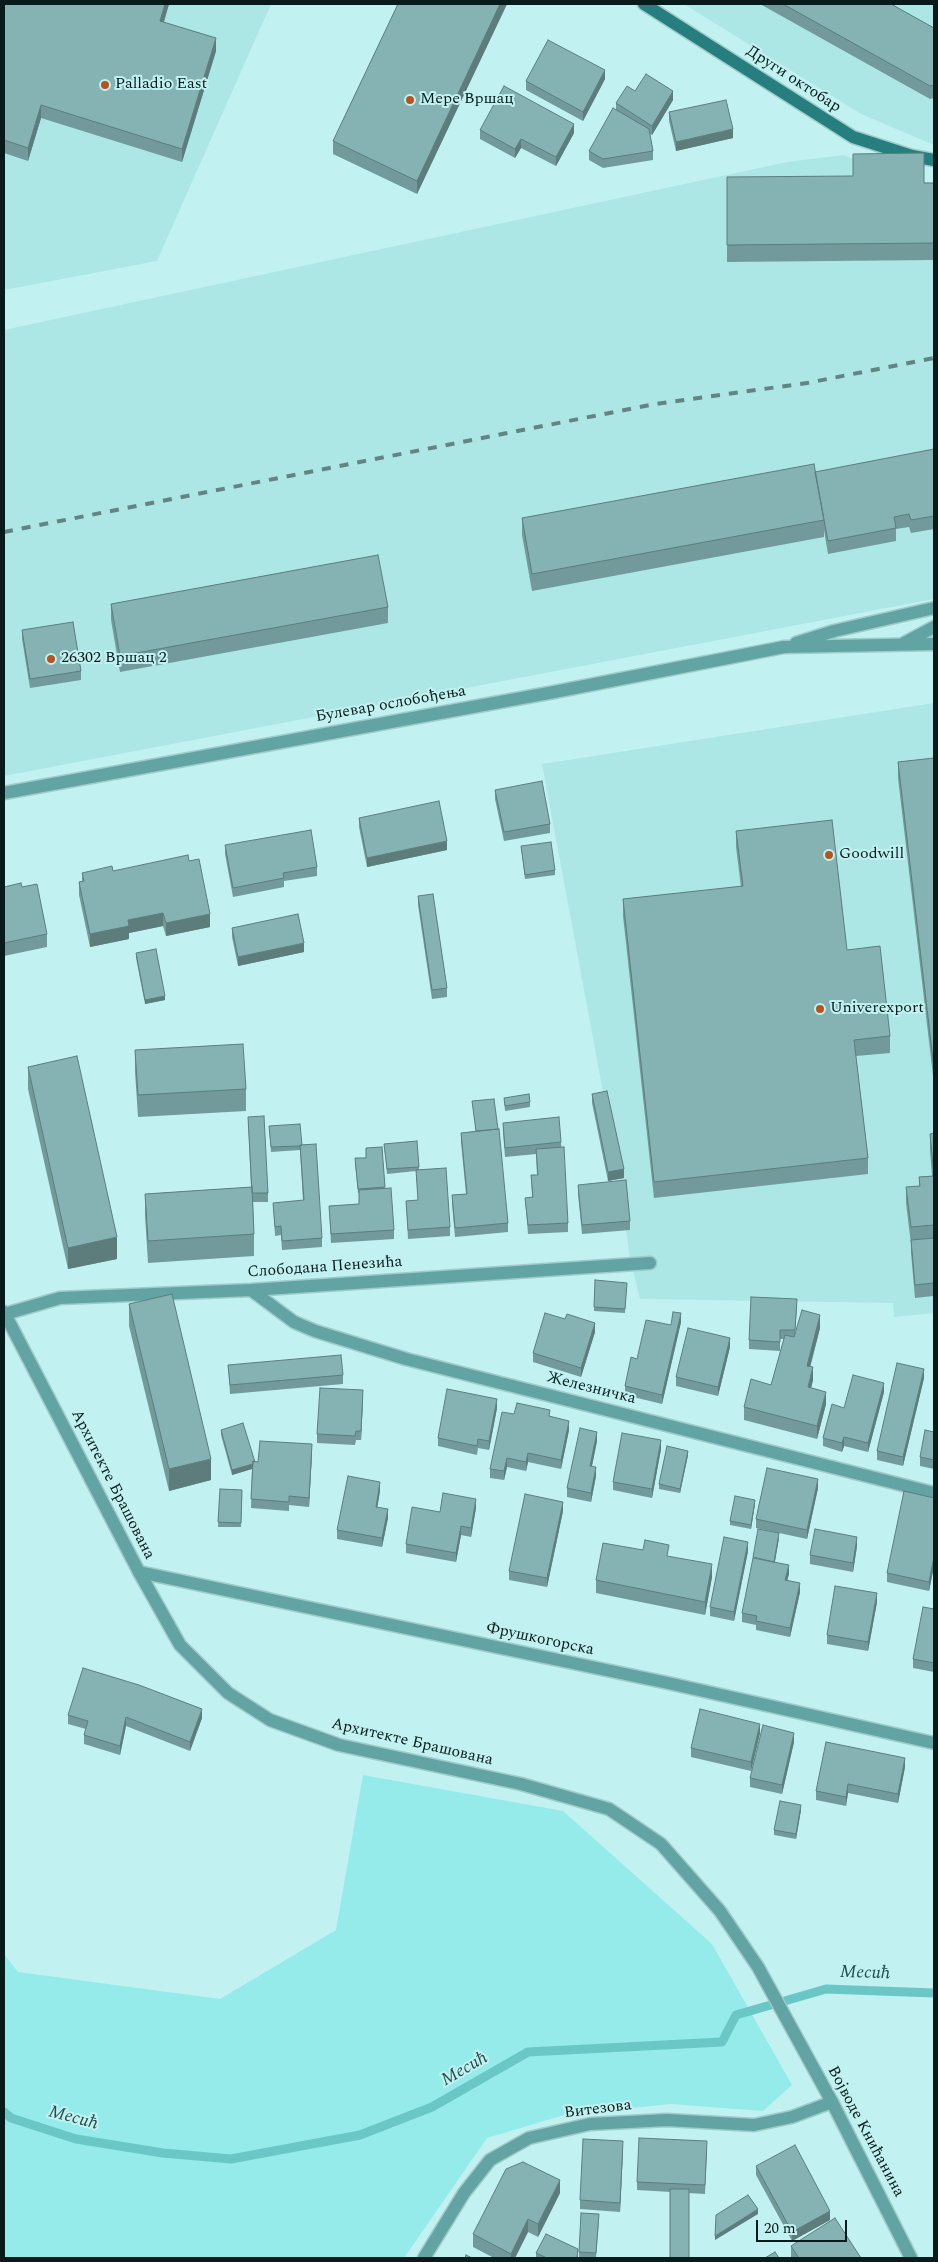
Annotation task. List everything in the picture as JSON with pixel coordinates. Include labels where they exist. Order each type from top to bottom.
[{"type":"main road","name":"Други октобар","points":[[644,4],[853,137],[912,156],[934,160]]},
{"type":"street","name":"Булевар ослобођења","points":[[4,792],[548,693],[784,647],[834,631],[934,608]]},
{"type":"street","name":"Булевар ослобођења","points":[[900,646],[934,627]]},
{"type":"street","name":"Булевар ослобођења","points":[[784,647],[934,644]]},
{"type":"street","name":"Слободана Пенезића","points":[[4,1313],[60,1298],[251,1290],[650,1263]]},
{"type":"street","name":"Железничка","points":[[251,1290],[294,1322],[315,1331],[406,1359],[934,1493]]},
{"type":"street","name":"Архитекте Брашована","points":[[4,1313],[139,1572],[180,1645],[228,1693],[270,1720],[339,1745],[521,1784],[609,1809],[661,1844],[720,1911],[758,1967],[787,2023]]},
{"type":"street","name":"Фрушкогорска","points":[[139,1572],[668,1683],[934,1743]]},
{"type":"street","name":"Војводе Книћанина","points":[[787,2023],[832,2102],[911,2258]]},
{"type":"street","name":"Витезова","points":[[424,2258],[464,2193],[490,2160],[529,2138],[590,2124],[667,2120],[754,2125],[792,2117],[832,2102]]},
{"type":"shaded area","points":[[4,4],[271,4],[157,261],[4,290]]},
{"type":"shaded area","points":[[684,4],[934,4],[934,145],[861,114]]},
{"type":"shaded area","points":[[843,155],[934,188],[934,599],[4,776],[4,330],[787,162]]},
{"type":"shaded area","points":[[934,703],[934,1313],[894,1317],[893,1303],[640,1299],[630,1258],[617,1167],[542,764]]},
{"type":"shaded area","points":[[363,1775],[563,1811],[712,1944],[792,2085],[763,2111],[671,2104],[564,2115],[487,2138],[404,2258],[4,2258],[4,1954],[18,1972],[220,1999],[336,1930]]},
{"type":"building","name":"Palladio East","points":[[4,4],[165,4],[160,21],[216,38],[182,149],[41,105],[28,148],[4,140]]},
{"type":"building","name":"Мере Вршац","points":[[398,4],[500,4],[417,181],[333,141]]},
{"type":"building","points":[[783,4],[891,4],[934,28],[934,85],[930,86]]},
{"type":"building","points":[[548,40],[605,70],[583,112],[526,81]]},
{"type":"building","points":[[646,74],[673,91],[652,126],[616,103],[627,86],[635,91]]},
{"type":"building","points":[[504,86],[574,124],[556,157],[521,139],[515,149],[480,130]]},
{"type":"building","points":[[726,100],[733,129],[676,142],[669,112]]},
{"type":"building","points":[[613,108],[649,129],[653,151],[603,159],[589,151]]},
{"type":"building","points":[[924,153],[924,183],[934,183],[934,243],[727,245],[727,177],[853,176],[853,154]]},
{"type":"building","points":[[934,449],[934,516],[911,520],[909,514],[894,517],[896,528],[828,541],[815,472]]},
{"type":"building","points":[[814,464],[824,520],[532,574],[522,518]]},
{"type":"building","points":[[378,555],[388,607],[120,656],[111,604]]},
{"type":"building","name":"26302 Вршац 2","points":[[73,622],[81,671],[30,679],[22,630]]},
{"type":"building","points":[[934,758],[934,1068],[898,762]]},
{"type":"building","points":[[542,781],[550,824],[504,832],[495,790]]},
{"type":"building","points":[[439,801],[447,841],[367,858],[359,818]]},
{"type":"building","points":[[832,820],[847,950],[880,946],[890,1036],[854,1040],[868,1158],[654,1182],[623,899],[743,886],[736,831]]},
{"type":"building","points":[[311,830],[317,867],[283,873],[284,878],[233,888],[225,845]]},
{"type":"building","points":[[551,842],[555,870],[525,875],[521,846]]},
{"type":"building","points":[[188,855],[189,861],[199,859],[210,914],[166,923],[163,913],[128,920],[129,926],[90,934],[79,882],[84,881],[82,873],[112,866],[113,871]]},
{"type":"building","points":[[21,883],[22,887],[37,884],[47,934],[4,943],[4,887]]},
{"type":"building","points":[[433,894],[447,988],[432,990],[418,896]]},
{"type":"building","points":[[298,914],[304,943],[238,957],[232,928]]},
{"type":"building","points":[[156,949],[165,996],[145,1000],[136,953]]},
{"type":"building","points":[[243,1044],[246,1089],[138,1095],[135,1050]]},
{"type":"building","points":[[77,1056],[117,1237],[68,1248],[28,1067]]},
{"type":"building","points":[[607,1091],[624,1169],[608,1172],[592,1094]]},
{"type":"building","points":[[529,1094],[530,1102],[505,1106],[504,1098]]},
{"type":"building","points":[[494,1099],[498,1129],[476,1131],[472,1101]]},
{"type":"building","points":[[264,1116],[268,1193],[252,1193],[248,1117]]},
{"type":"building","points":[[559,1117],[561,1142],[505,1148],[503,1123]]},
{"type":"building","points":[[300,1124],[302,1145],[271,1147],[269,1126]]},
{"type":"building","points":[[499,1129],[508,1223],[455,1228],[452,1195],[467,1194],[461,1133]]},
{"type":"building","points":[[934,1133],[934,1176],[930,1134]]},
{"type":"building","points":[[417,1141],[419,1167],[387,1169],[384,1144]]},
{"type":"building","points":[[316,1144],[322,1238],[282,1241],[281,1226],[275,1227],[273,1203],[304,1200],[300,1145]]},
{"type":"building","points":[[382,1147],[385,1187],[358,1189],[355,1158],[366,1158],[366,1148]]},
{"type":"building","points":[[564,1147],[568,1223],[528,1225],[525,1198],[533,1197],[531,1175],[538,1175],[536,1149]]},
{"type":"building","points":[[446,1168],[450,1227],[408,1230],[406,1201],[418,1200],[416,1170]]},
{"type":"building","points":[[934,1176],[934,1225],[911,1227],[906,1187],[920,1186],[919,1177]]},
{"type":"building","points":[[626,1180],[630,1221],[582,1225],[578,1185]]},
{"type":"building","points":[[252,1187],[254,1234],[148,1241],[145,1194]]},
{"type":"building","points":[[391,1188],[394,1230],[331,1234],[329,1206],[359,1204],[359,1190]]},
{"type":"building","points":[[934,1238],[934,1291],[933,1283],[915,1285],[911,1240]]},
{"type":"building","points":[[595,1280],[627,1283],[625,1309],[594,1307]]},
{"type":"building","points":[[172,1294],[211,1459],[169,1469],[129,1304]]},
{"type":"building","points":[[751,1297],[797,1299],[795,1330],[780,1330],[780,1342],[749,1340]]},
{"type":"building","points":[[802,1310],[820,1315],[807,1366],[813,1367],[808,1387],[826,1392],[817,1426],[744,1407],[751,1379],[771,1385],[785,1335],[794,1337]]},
{"type":"building","points":[[673,1312],[681,1313],[662,1395],[625,1386],[631,1357],[637,1359],[646,1320],[671,1325]]},
{"type":"building","points":[[545,1313],[565,1319],[567,1314],[595,1323],[581,1368],[533,1353]]},
{"type":"building","points":[[688,1328],[730,1338],[718,1387],[676,1377]]},
{"type":"building","points":[[341,1355],[343,1375],[230,1385],[228,1365]]},
{"type":"building","points":[[897,1363],[924,1369],[903,1457],[877,1451]]},
{"type":"building","points":[[853,1375],[884,1383],[868,1443],[844,1437],[842,1443],[823,1438],[832,1404],[844,1408]]},
{"type":"building","points":[[320,1388],[363,1390],[361,1431],[356,1431],[355,1436],[317,1434]]},
{"type":"building","points":[[447,1389],[497,1399],[489,1441],[478,1439],[477,1446],[438,1438]]},
{"type":"building","points":[[517,1403],[550,1410],[549,1416],[569,1421],[561,1460],[528,1453],[526,1462],[507,1458],[504,1471],[490,1469],[502,1412],[514,1414]]},
{"type":"building","points":[[243,1423],[255,1462],[253,1461],[253,1464],[232,1470],[221,1430]]},
{"type":"building","points":[[580,1428],[597,1432],[590,1466],[596,1467],[591,1493],[567,1488]]},
{"type":"building","points":[[925,1430],[934,1432],[934,1460],[920,1457]]},
{"type":"building","points":[[622,1433],[661,1440],[652,1489],[613,1482]]},
{"type":"building","points":[[260,1441],[312,1444],[309,1498],[289,1496],[289,1502],[251,1499],[253,1461],[258,1462]]},
{"type":"building","points":[[667,1446],[688,1451],[680,1489],[659,1484]]},
{"type":"building","points":[[767,1468],[818,1479],[807,1530],[756,1519]]},
{"type":"building","points":[[348,1476],[380,1482],[376,1507],[388,1509],[382,1538],[337,1530]]},
{"type":"building","points":[[220,1489],[242,1490],[241,1523],[218,1522]]},
{"type":"building","points":[[904,1491],[934,1498],[934,1557],[929,1582],[887,1573]]},
{"type":"building","points":[[443,1493],[476,1499],[471,1528],[461,1526],[456,1553],[406,1544],[412,1507],[440,1512]]},
{"type":"building","points":[[525,1494],[563,1502],[547,1578],[509,1571]]},
{"type":"building","points":[[735,1496],[755,1500],[751,1525],[730,1521]]},
{"type":"building","points":[[758,1529],[779,1533],[774,1562],[753,1557]]},
{"type":"building","points":[[815,1529],[857,1537],[853,1563],[810,1555]]},
{"type":"building","points":[[724,1537],[748,1542],[734,1612],[710,1607]]},
{"type":"building","points":[[645,1540],[669,1545],[667,1556],[712,1564],[705,1602],[596,1580],[603,1543],[643,1550]]},
{"type":"building","points":[[753,1558],[789,1565],[785,1580],[800,1583],[790,1628],[756,1621],[757,1616],[742,1613]]},
{"type":"building","points":[[835,1586],[877,1593],[868,1642],[827,1635]]},
{"type":"building","points":[[923,1607],[934,1609],[934,1663],[913,1659]]},
{"type":"building","points":[[83,1668],[139,1685],[202,1709],[190,1742],[126,1717],[120,1746],[84,1735],[88,1721],[68,1715]]},
{"type":"building","points":[[700,1709],[760,1724],[751,1762],[691,1748]]},
{"type":"building","points":[[763,1725],[794,1733],[782,1785],[750,1778]]},
{"type":"building","points":[[826,1742],[905,1758],[898,1794],[848,1784],[846,1797],[816,1791]]},
{"type":"building","points":[[780,1801],[801,1805],[796,1834],[774,1830]]},
{"type":"building","points":[[639,2138],[707,2141],[705,2185],[637,2182]]},
{"type":"building","points":[[583,2139],[623,2141],[620,2203],[580,2200]]},
{"type":"building","points":[[795,2145],[830,2211],[792,2232],[756,2166]]},
{"type":"building","points":[[523,2162],[560,2180],[538,2224],[528,2219],[511,2254],[473,2234],[506,2169]]},
{"type":"building","points":[[670,2189],[689,2189],[689,2258],[670,2258]]},
{"type":"building","points":[[748,2195],[758,2209],[715,2236],[716,2215]]},
{"type":"building","points":[[581,2213],[599,2214],[596,2253],[579,2252]]},
{"type":"building","points":[[835,2218],[861,2258],[799,2258],[791,2246]]},
{"type":"building","points":[[546,2234],[578,2249],[577,2258],[547,2258],[536,2253]]},
{"type":"building","points":[[775,2252],[779,2258],[765,2258]]},
{"type":"waterway","name":"Месић","points":[[4,2112],[11,2118],[76,2139],[163,2153],[231,2159],[360,2135],[432,2107],[528,2052],[722,2042],[736,2015],[826,1989],[934,1993]]},
{"type":"railway","points":[[4,532],[655,404],[807,383],[934,358]]},
{"type":"place","name":"Palladio East","points":[[105,85]]},
{"type":"place","name":"Мере Вршац","points":[[410,100]]},
{"type":"place","name":"26302 Вршац 2","points":[[51,659]]},
{"type":"place","name":"Goodwill","points":[[829,855]]},
{"type":"place","name":"Univerexport","points":[[820,1009]]}]
